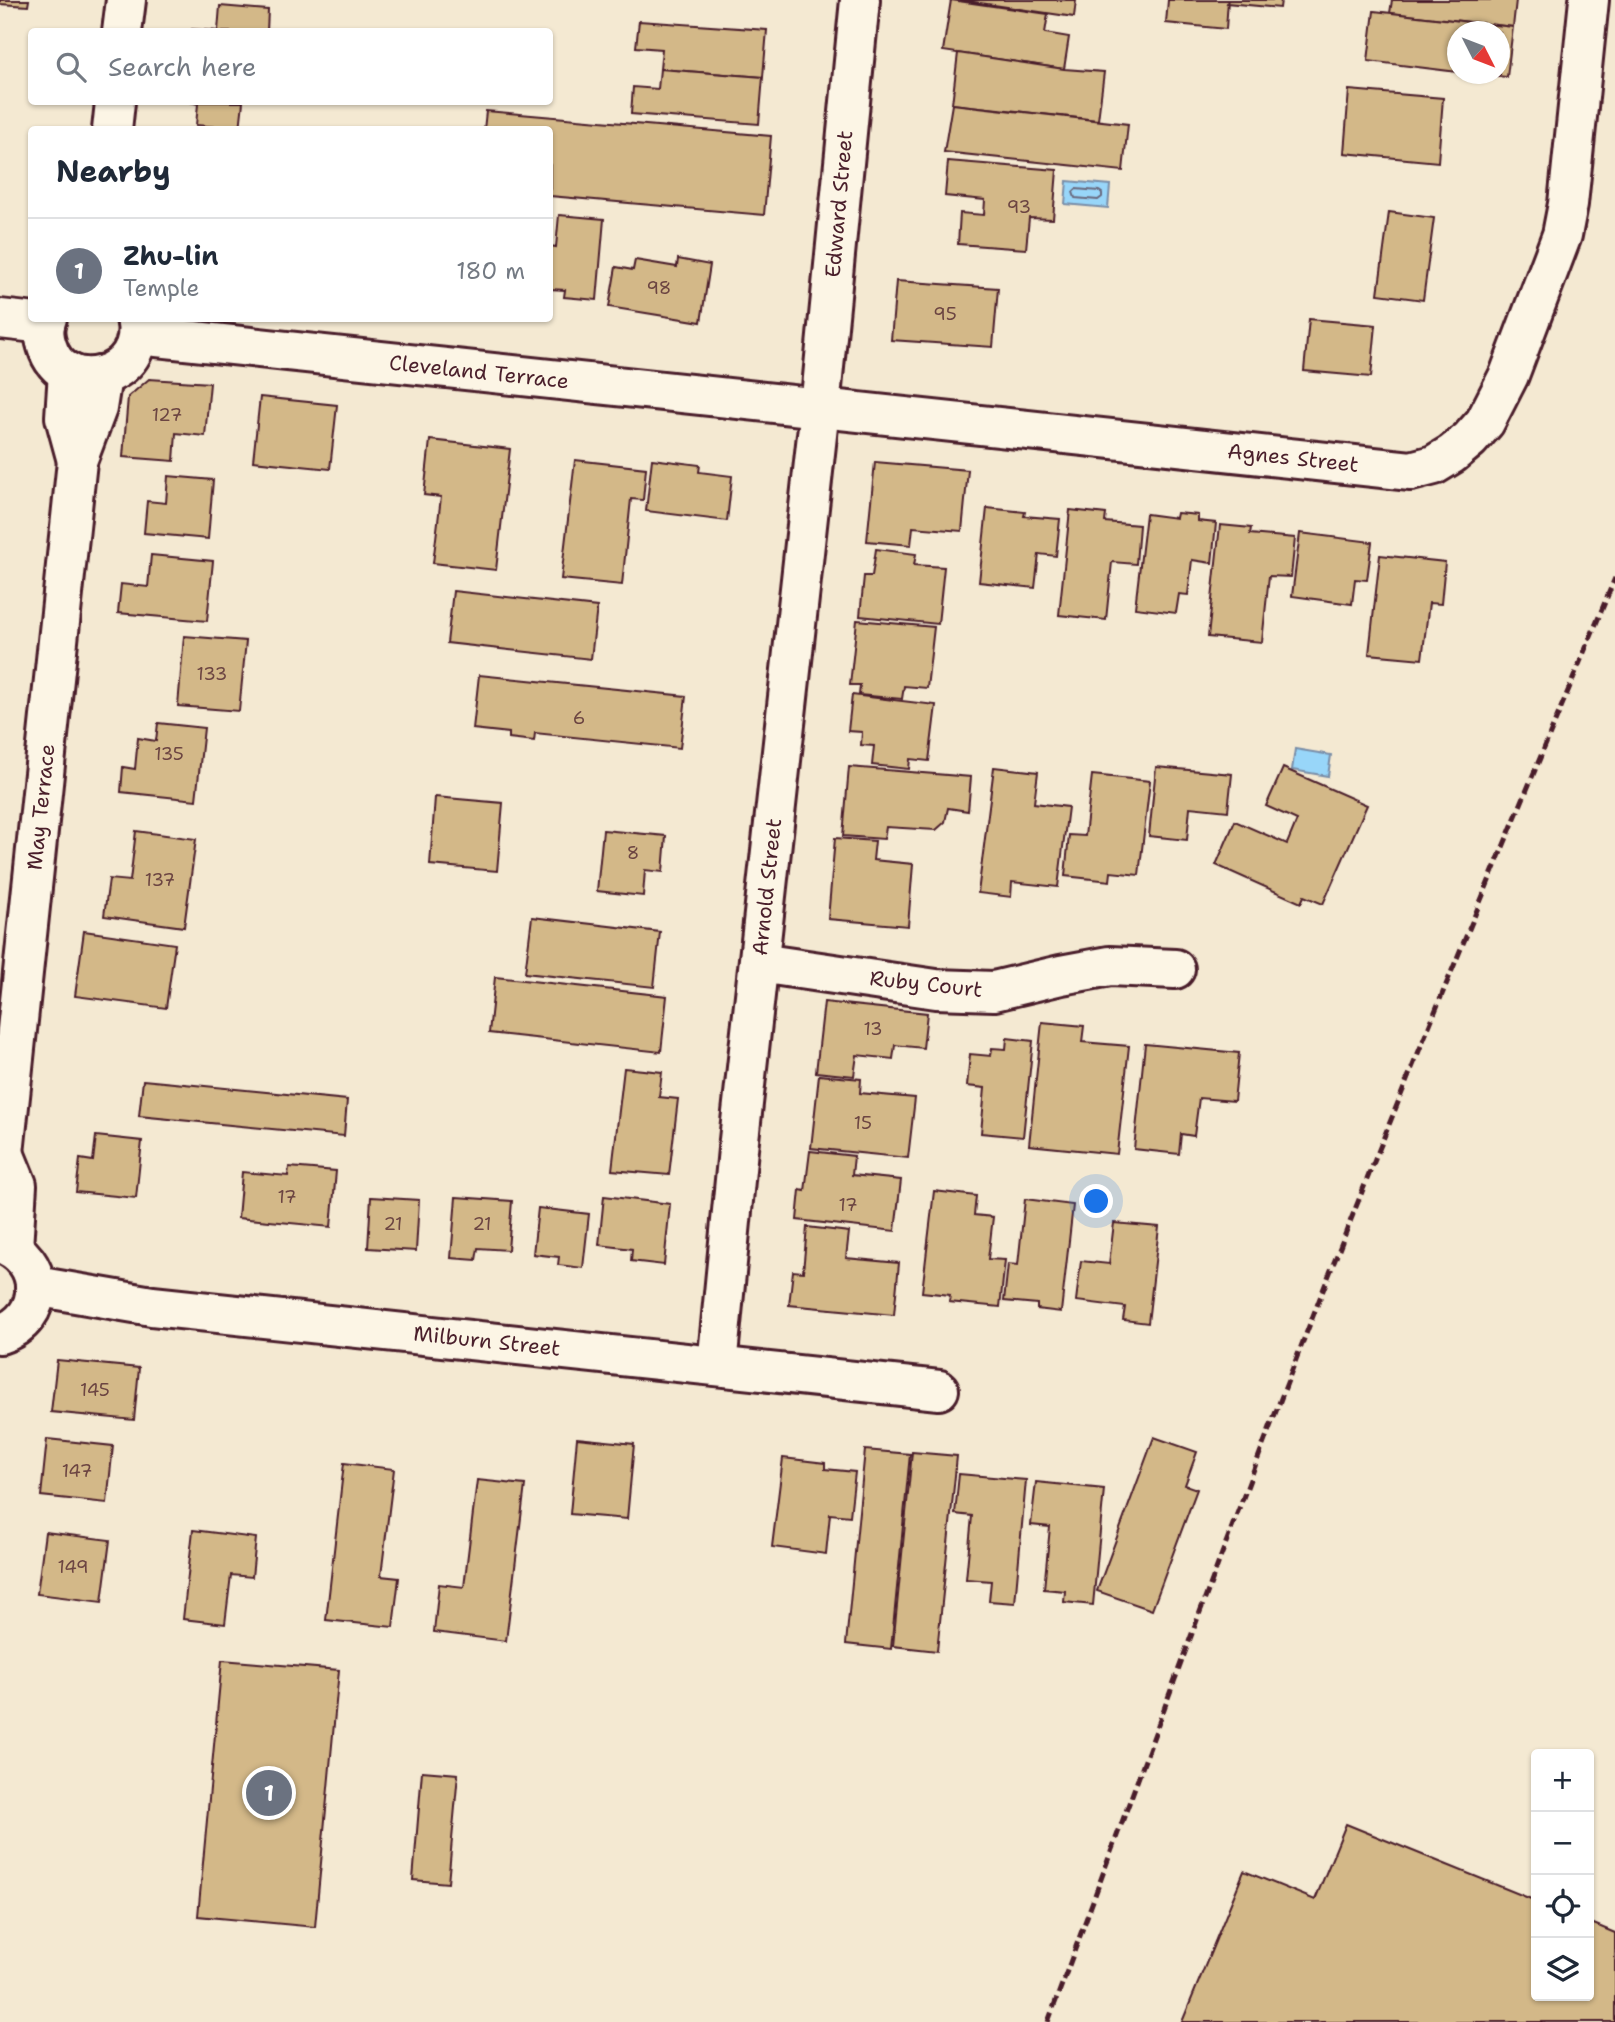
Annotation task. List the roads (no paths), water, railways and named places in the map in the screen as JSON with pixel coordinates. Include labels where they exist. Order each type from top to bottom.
[{"type":"street","points":[[122,28],[126,0]]},
{"type":"street","name":"Edward Street","points":[[820,408],[860,0]]},
{"type":"street","name":"Agnes Street","points":[[820,408],[1411,471],[1434,465],[1470,439],[1485,422],[1509,374],[1562,235],[1568,204],[1589,0]]},
{"type":"street","points":[[112,126],[115,105]]},
{"type":"street","points":[[0,319],[28,320]]},
{"type":"street","points":[[46,322],[45,338],[57,363],[85,374],[115,371],[126,362],[134,349],[136,327]]},
{"type":"street","name":"Cleveland Terrace","points":[[136,327],[820,408]]},
{"type":"street","name":"May Terrace","points":[[7,1246],[17,1185],[2,1157],[78,461],[65,417],[85,374]]},
{"type":"street","name":"Arnold Street","points":[[717,1366],[820,408]]},
{"type":"street","name":"Ruby Court","points":[[759,963],[936,989],[994,991],[1110,966],[1175,969]]},
{"type":"street","points":[[3,1340],[29,1312],[36,1286],[33,1271],[24,1258],[7,1246]]},
{"type":"street","name":"Milburn Street","points":[[36,1286],[152,1306],[939,1390]]},
{"type":"water","points":[[1067,181],[1110,185],[1108,208],[1065,204]]},
{"type":"water","points":[[1295,749],[1331,755],[1328,776],[1292,770]]},
{"type":"railway","points":[[1048,2022],[1311,1321],[1615,578]]},
{"type":"place","name":"Zhu-lin","points":[[269,1793]]}]
